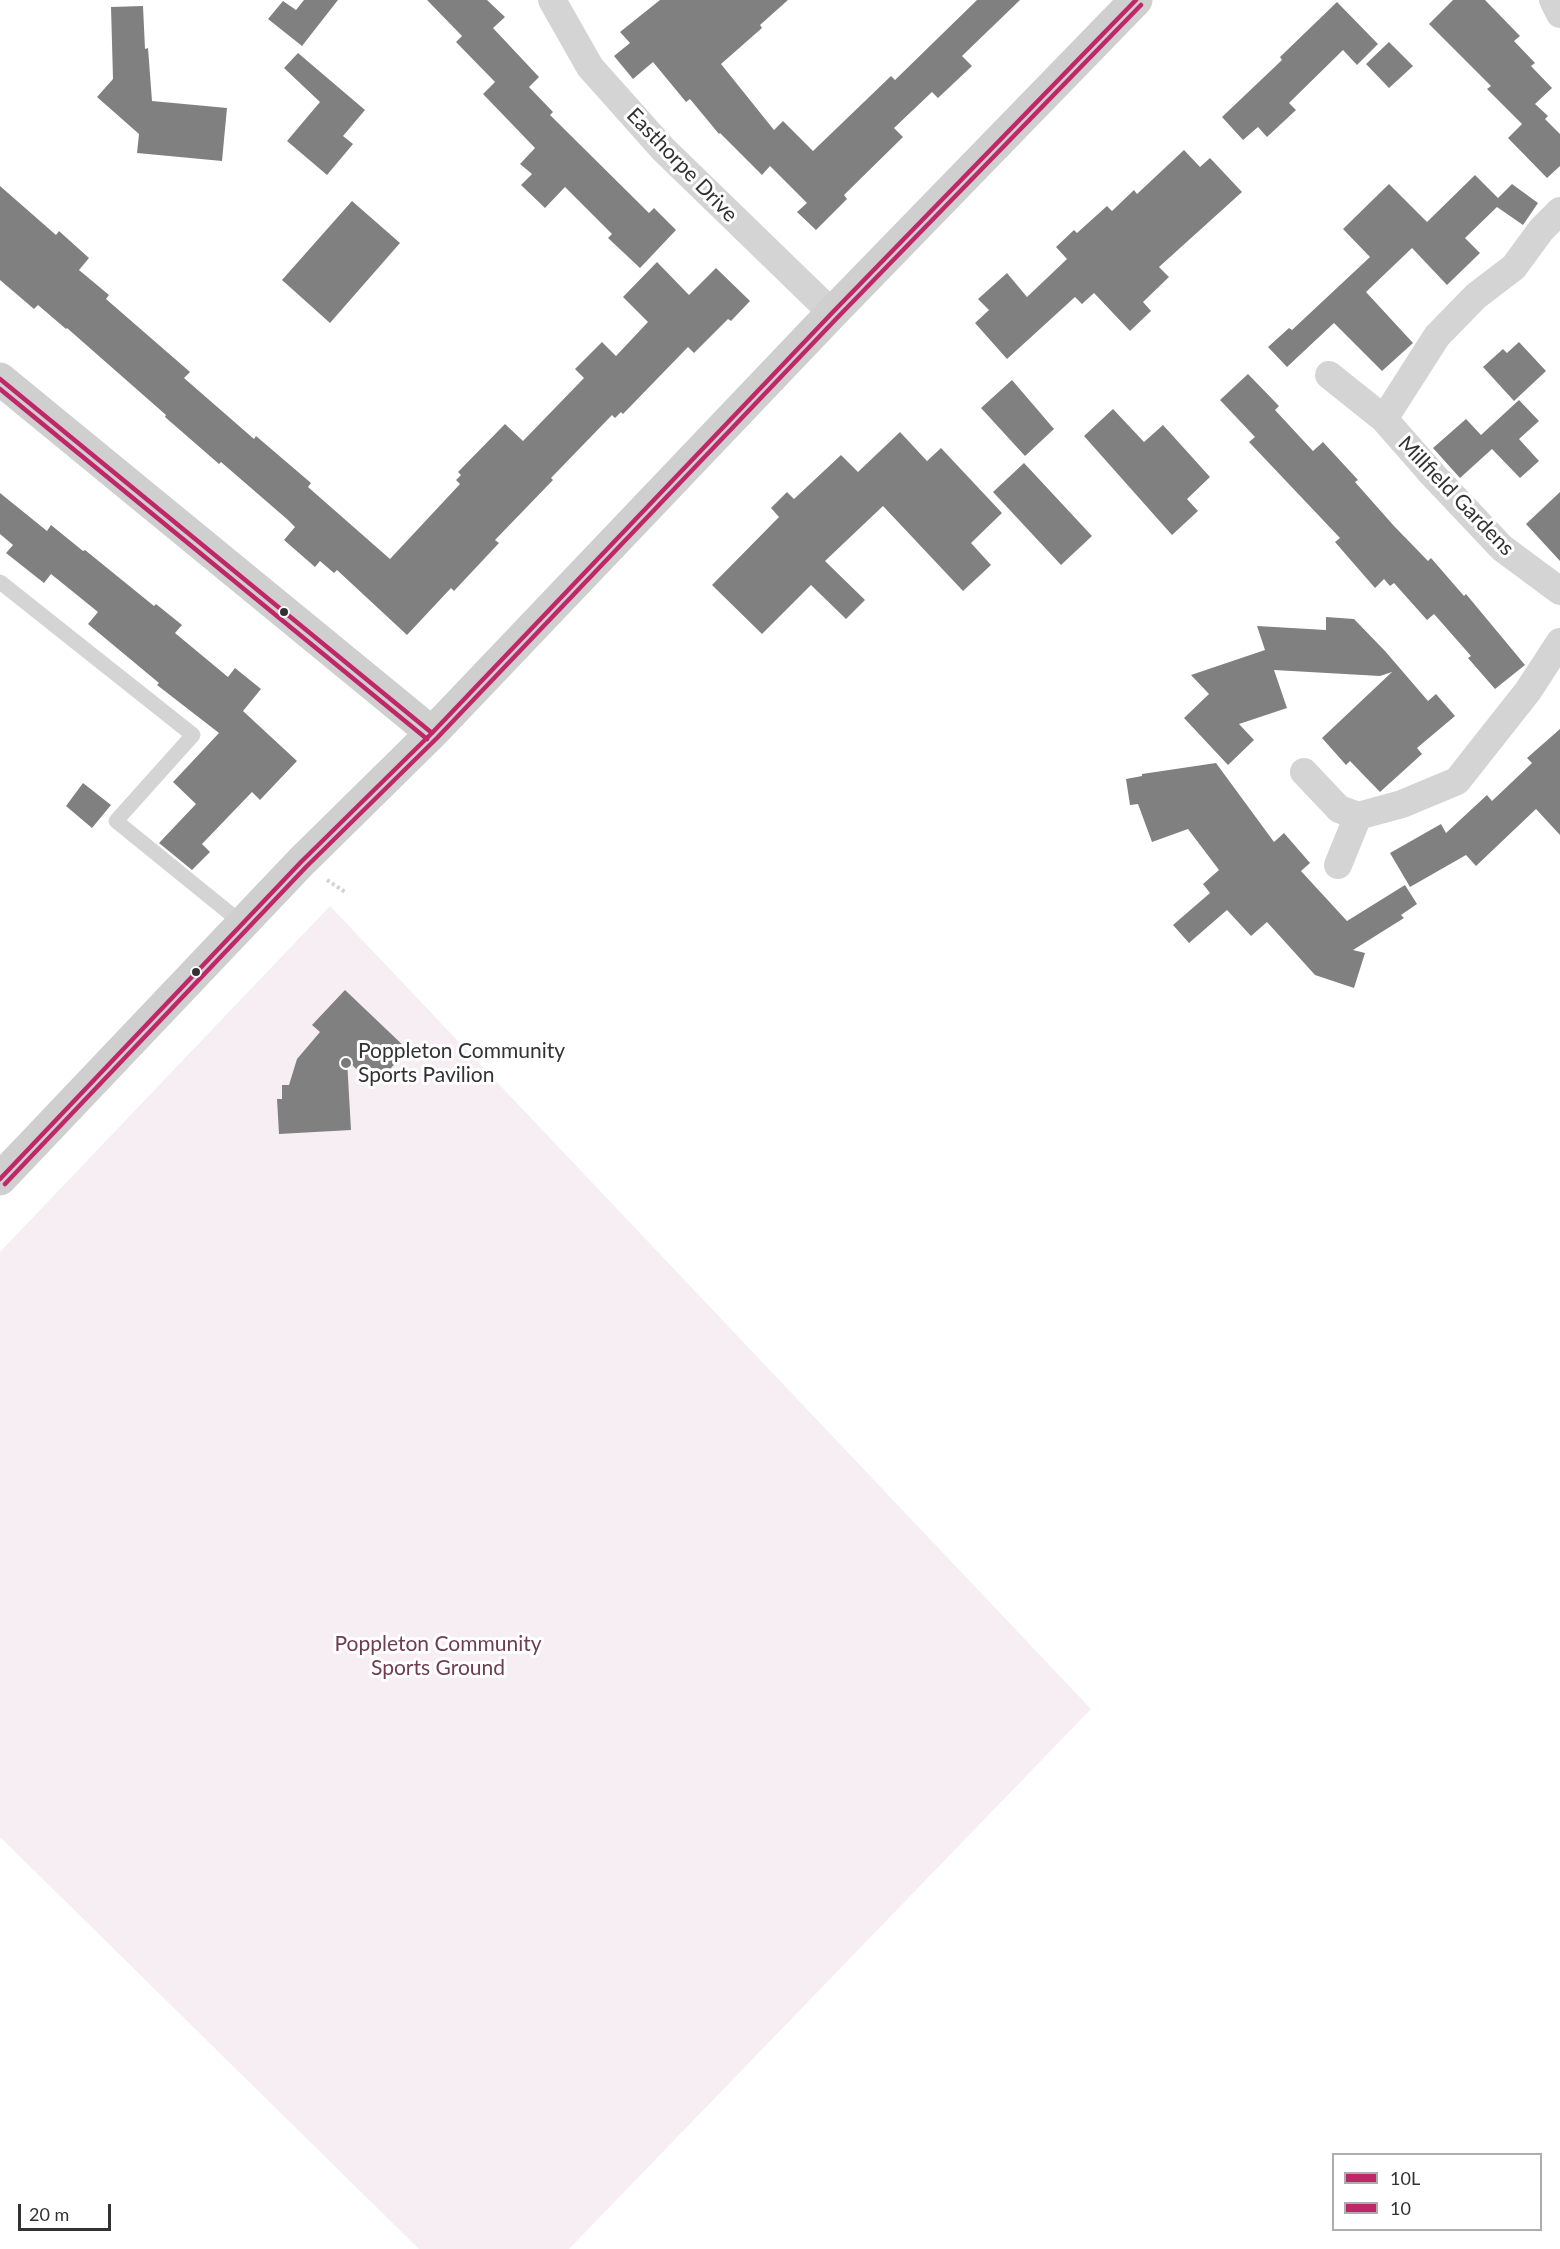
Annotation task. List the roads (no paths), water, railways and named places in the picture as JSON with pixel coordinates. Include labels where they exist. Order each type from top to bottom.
[{"type":"street","name":"Easthorpe Drive","points":[[552,0],[590,67],[604,84],[663,149],[832,313]]},
{"type":"street","points":[[0,1179],[301,862],[432,733],[832,313],[1136,0]]},
{"type":"street","points":[[1553,0],[1560,14]]},
{"type":"street","name":"Millfield Gardens","points":[[1384,419],[1437,336],[1476,296],[1514,267],[1541,230],[1560,211]]},
{"type":"street","name":"Millfield Gardens","points":[[1329,375],[1384,419],[1433,476],[1502,548],[1560,591]]},
{"type":"street","points":[[0,379],[432,733]]},
{"type":"street","points":[[1304,772],[1339,809],[1358,816],[1402,804],[1457,781],[1528,691],[1560,642]]},
{"type":"street","points":[[1338,865],[1358,816]]},
{"type":"lane","points":[[0,582],[194,735],[116,822],[243,924]]},
{"type":"place","name":"Poppleton Community Sports Pavilion","points":[[346,1063]]},
{"type":"park label","name":"Poppleton Community Sports Ground","points":[[438,1656]]}]
